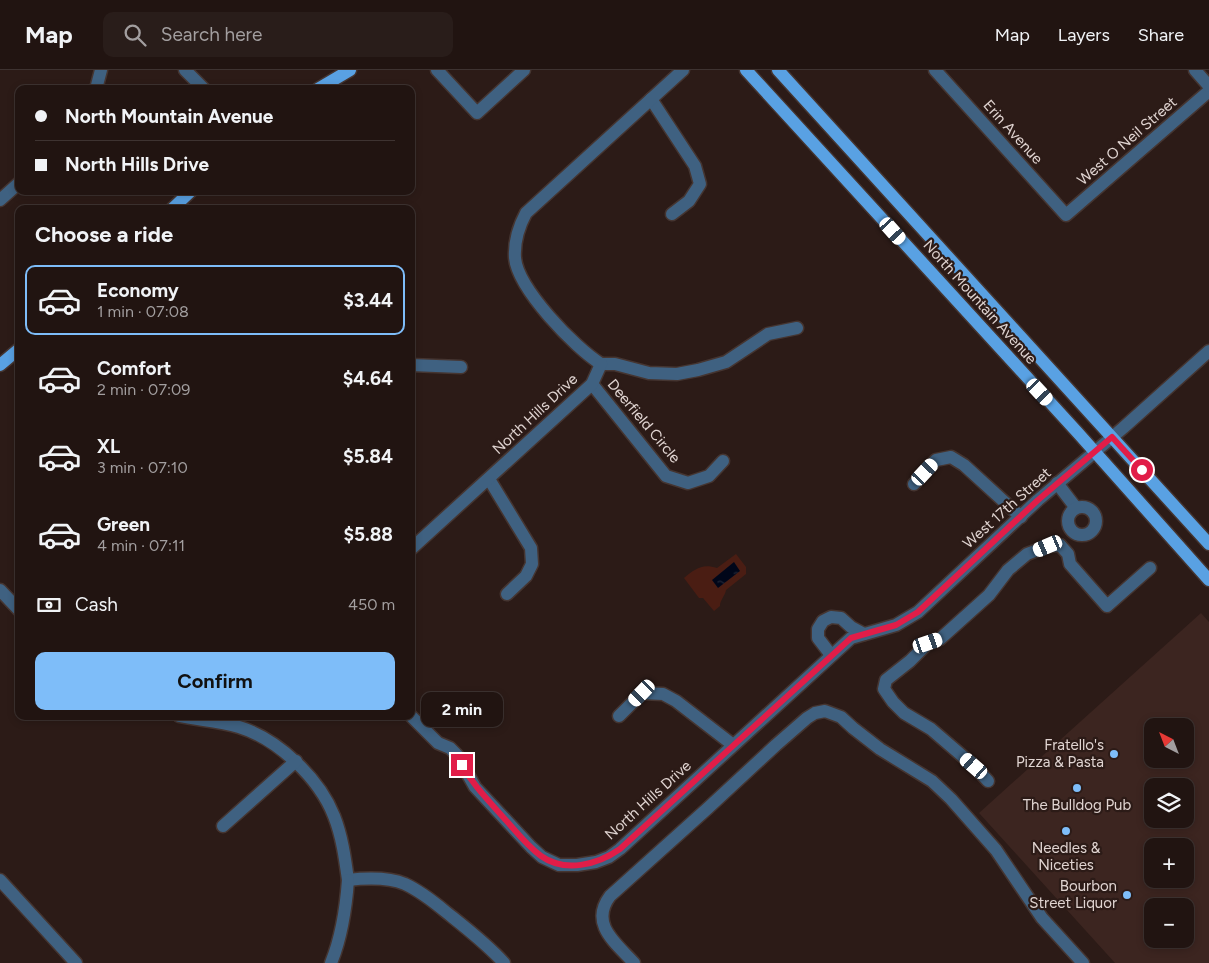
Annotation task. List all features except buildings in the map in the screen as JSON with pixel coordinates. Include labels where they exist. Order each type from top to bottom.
[{"type":"main road","points":[[325,85],[350,70]]},
{"type":"main road","name":"North Mountain Avenue","points":[[746,70],[1095,452],[1209,580]]},
{"type":"main road","name":"North Mountain Avenue","points":[[778,70],[1209,544]]},
{"type":"main road","points":[[176,205],[186,195]]},
{"type":"main road","points":[[0,365],[15,352]]},
{"type":"street","points":[[97,85],[101,70]]},
{"type":"street","points":[[185,70],[200,85]]},
{"type":"street","points":[[437,70],[476,113],[524,70]]},
{"type":"street","points":[[683,70],[526,213],[517,237],[515,258],[519,271],[531,294],[556,323],[589,356],[601,364],[615,364],[649,373],[677,374],[726,362],[768,334],[797,328]]},
{"type":"street","name":"Erin Avenue","points":[[935,70],[1066,215]]},
{"type":"street","points":[[1195,70],[1209,86]]},
{"type":"street","name":"West O Neil Street","points":[[1066,215],[1209,91]]},
{"type":"street","points":[[651,99],[695,166],[700,184],[688,200],[672,214]]},
{"type":"street","points":[[0,200],[15,187]]},
{"type":"street","name":"West 17th Street","points":[[792,690],[851,638],[896,625],[918,612],[1057,483],[1095,452],[1209,351]]},
{"type":"street","name":"North Hills Drive","points":[[415,546],[592,384],[601,364]]},
{"type":"street","points":[[415,365],[461,367]]},
{"type":"street","name":"Deerfield Circle","points":[[592,384],[666,476],[688,483],[709,476],[723,461]]},
{"type":"street","points":[[914,484],[936,460],[952,457],[964,465],[1021,517]]},
{"type":"street","points":[[489,479],[531,548],[532,564],[526,576],[507,594]]},
{"type":"street","points":[[1057,483],[1076,508]]},
{"type":"street","points":[[1082,507],[1092,511],[1097,521],[1096,526],[1083,536],[1072,532],[1068,522],[1072,512],[1076,508],[1082,507]]},
{"type":"street","points":[[988,781],[931,728],[904,713],[884,689],[886,680],[910,661],[928,643],[940,639],[947,633],[989,595],[1008,570],[1027,554],[1048,546],[1060,544],[1072,532]]},
{"type":"street","points":[[1060,544],[1068,554],[1070,564],[1107,606],[1150,568]]},
{"type":"street","points":[[0,590],[15,606]]},
{"type":"street","points":[[831,655],[818,638],[818,629],[823,621],[831,617],[841,618],[851,627],[864,634]]},
{"type":"street","name":"North Hills Drive","points":[[415,720],[438,743],[450,748],[457,755],[475,786],[542,857],[559,865],[577,865],[596,862],[609,857],[620,849],[792,690]]},
{"type":"street","points":[[619,716],[642,693],[663,694],[676,701],[733,745]]},
{"type":"street","points":[[634,963],[604,927],[601,916],[606,900],[776,745],[815,713],[825,711],[841,716],[880,749],[932,781],[951,799],[996,850],[1042,918],[1083,963]]},
{"type":"street","points":[[201,720],[239,727],[268,740],[296,761],[320,791],[334,815],[343,846],[348,880],[345,915],[331,963]]},
{"type":"street","points":[[223,826],[296,761]]},
{"type":"street","points":[[348,880],[363,878],[392,880],[406,884],[430,899],[504,963]]},
{"type":"street","points":[[0,880],[76,963]]},
{"type":"shaded area","points":[[736,554],[746,567],[746,574],[726,590],[720,606],[714,611],[703,598],[699,598],[684,578],[699,568],[707,566],[717,568]]},
{"type":"shaded area","points":[[1201,613],[1209,622],[1209,963],[1115,963],[979,813]]},
{"type":"water","points":[[734,562],[740,571],[718,588],[712,580]]},
{"type":"place","name":"Fratello's Pizza & Pasta","points":[[1114,754]]},
{"type":"place","name":"The Bulldog Pub","points":[[1077,788]]},
{"type":"place","name":"Needles & Niceties","points":[[1066,831]]},
{"type":"place","name":"Bourbon Street Liquor","points":[[1127,895]]},
{"type":"route","points":[[462,765],[475,786],[542,857],[559,865],[577,865],[596,862],[609,857],[851,638],[896,625],[918,612],[1038,500],[1112,437],[1142,470]]}]
